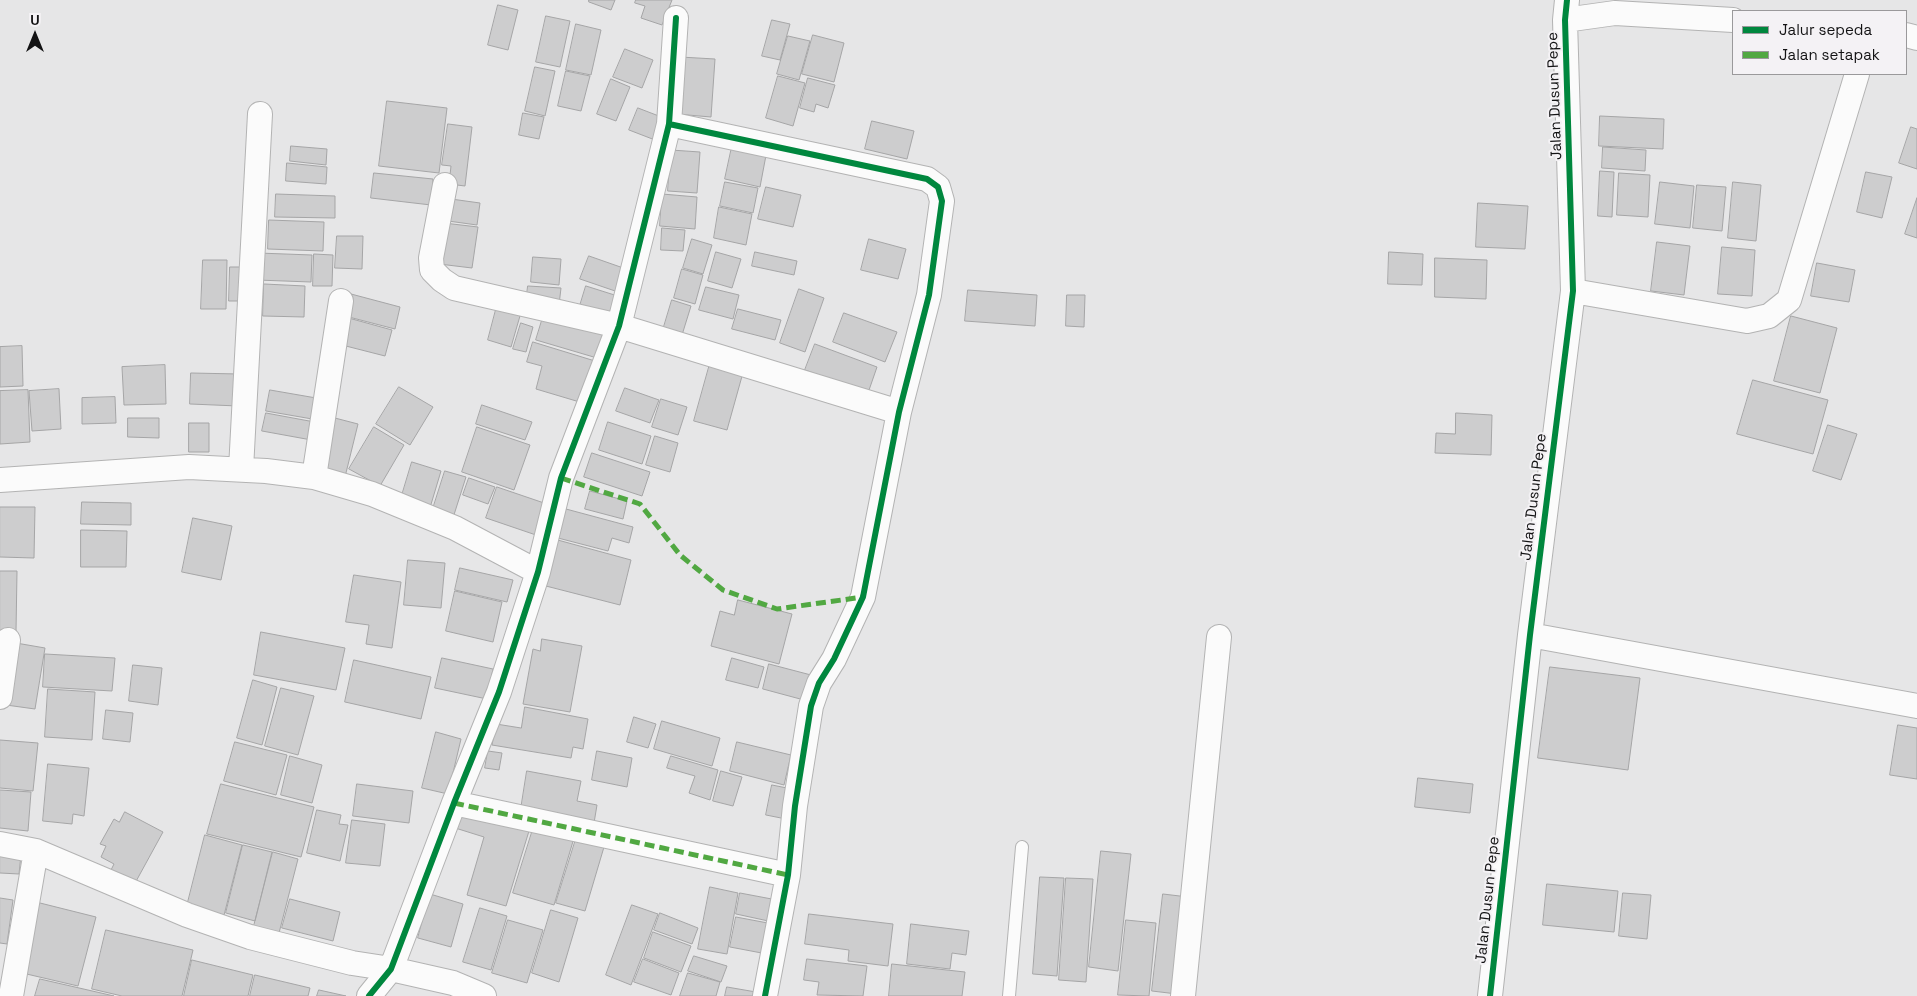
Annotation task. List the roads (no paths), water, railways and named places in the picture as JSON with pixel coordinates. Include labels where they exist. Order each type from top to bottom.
[{"type":"street","points":[[1566,10],[1732,20]]},
{"type":"street","name":"Jalan Dusun Pepe","points":[[1490,996],[1530,635],[1573,291],[1566,10]]},
{"type":"street","points":[[369,996],[391,969],[454,803],[499,692],[538,572],[561,478],[619,326],[669,124],[676,18]]},
{"type":"street","points":[[1573,291],[1747,321],[1769,316],[1789,300],[1857,75]]},
{"type":"street","points":[[241,469],[260,114]]},
{"type":"street","points":[[669,124],[927,179],[938,187],[942,201],[929,296],[899,412],[863,597],[834,659],[820,683],[811,706],[802,758],[788,875],[765,996]]},
{"type":"street","points":[[445,185],[431,258],[432,270],[454,288],[619,326],[899,412]]},
{"type":"street","points":[[314,477],[341,301]]},
{"type":"street","points":[[0,480],[189,467],[287,472],[314,477],[372,494],[455,528],[538,572]]},
{"type":"street","points":[[1530,635],[1917,706]]},
{"type":"street","points":[[1183,996],[1219,637]]},
{"type":"street","points":[[0,697],[8,640]]},
{"type":"street","points":[[454,803],[788,875]]},
{"type":"street","points":[[0,844],[36,851],[188,915],[250,937],[453,984],[484,996]]},
{"type":"street","points":[[11,996],[36,851]]},
{"type":"lane","points":[[1010,996],[1022,847]]}]
